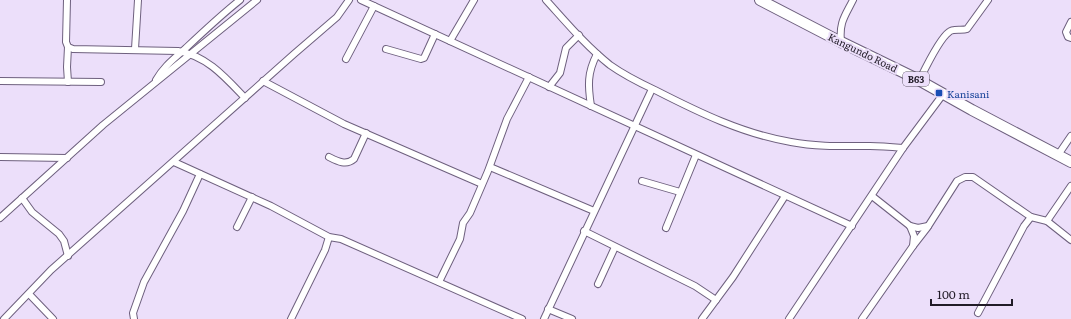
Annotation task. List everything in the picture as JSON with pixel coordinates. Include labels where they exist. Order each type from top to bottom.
[{"type":"highway","name":"Kangundo Road","points":[[760,0],[944,93],[972,110],[1071,162]]},
{"type":"street","points":[[67,0],[66,42],[68,47],[68,82]]},
{"type":"street","points":[[135,50],[138,0]]},
{"type":"street","points":[[153,85],[163,69],[240,0]]},
{"type":"street","points":[[0,218],[103,125],[257,0]]},
{"type":"street","points":[[4,319],[51,270],[337,17],[349,0]]},
{"type":"street","points":[[361,0],[634,127],[852,226]]},
{"type":"street","points":[[450,41],[474,0]]},
{"type":"street","points":[[546,0],[597,54],[611,66],[652,89],[705,115],[770,138],[791,142],[814,145],[903,148]]},
{"type":"street","points":[[841,42],[840,31],[842,22],[853,0]]},
{"type":"street","points":[[919,81],[934,51],[947,33],[952,30],[967,29],[988,0]]},
{"type":"street","points":[[346,59],[374,6]]},
{"type":"street","points":[[1071,22],[1066,32],[1068,37],[1071,38]]},
{"type":"street","points":[[386,49],[421,59],[424,58],[435,34]]},
{"type":"street","points":[[549,87],[560,73],[566,48],[579,35]]},
{"type":"street","points":[[68,47],[73,49],[182,51],[191,53],[226,77],[245,98]]},
{"type":"street","points":[[591,106],[588,78],[592,62],[597,54]]},
{"type":"street","points":[[439,282],[460,239],[463,223],[470,213],[490,167],[507,119],[529,77]]},
{"type":"street","points":[[0,81],[100,82]]},
{"type":"street","points":[[263,81],[344,124],[482,184]]},
{"type":"street","points":[[544,319],[652,89]]},
{"type":"street","points":[[789,319],[903,148],[944,93]]},
{"type":"street","points":[[329,157],[346,163],[351,162],[354,159],[366,133]]},
{"type":"street","points":[[1058,155],[1071,136]]},
{"type":"street","points":[[1065,146],[1071,149]]},
{"type":"street","points":[[666,228],[696,155]]},
{"type":"street","points":[[0,157],[67,158]]},
{"type":"street","points":[[174,162],[252,197],[313,227],[329,237],[341,239],[522,319]]},
{"type":"street","points":[[490,167],[594,211]]},
{"type":"street","points":[[134,319],[133,313],[144,282],[162,253],[200,174]]},
{"type":"street","points":[[862,319],[928,226],[957,182],[965,177],[973,177],[1031,217],[1047,221],[1071,240]]},
{"type":"street","points":[[642,181],[680,192]]},
{"type":"street","points":[[1047,221],[1071,186]]},
{"type":"street","points":[[702,319],[733,277],[785,196]]},
{"type":"street","points":[[872,196],[910,226],[918,228],[928,226]]},
{"type":"street","points":[[237,227],[252,197]]},
{"type":"street","points":[[22,198],[32,212],[59,234],[64,241],[68,256]]},
{"type":"street","points":[[978,313],[1024,226],[1031,217]]},
{"type":"street","points":[[910,226],[914,236],[913,246]]},
{"type":"street","points":[[584,231],[694,286],[716,300]]},
{"type":"street","points":[[291,319],[325,250],[329,237]]},
{"type":"street","points":[[598,284],[615,247]]},
{"type":"street","points":[[29,294],[53,319]]},
{"type":"street","points":[[548,309],[572,319]]},
{"type":"place","name":"Kanisani","points":[[939,93]]}]
